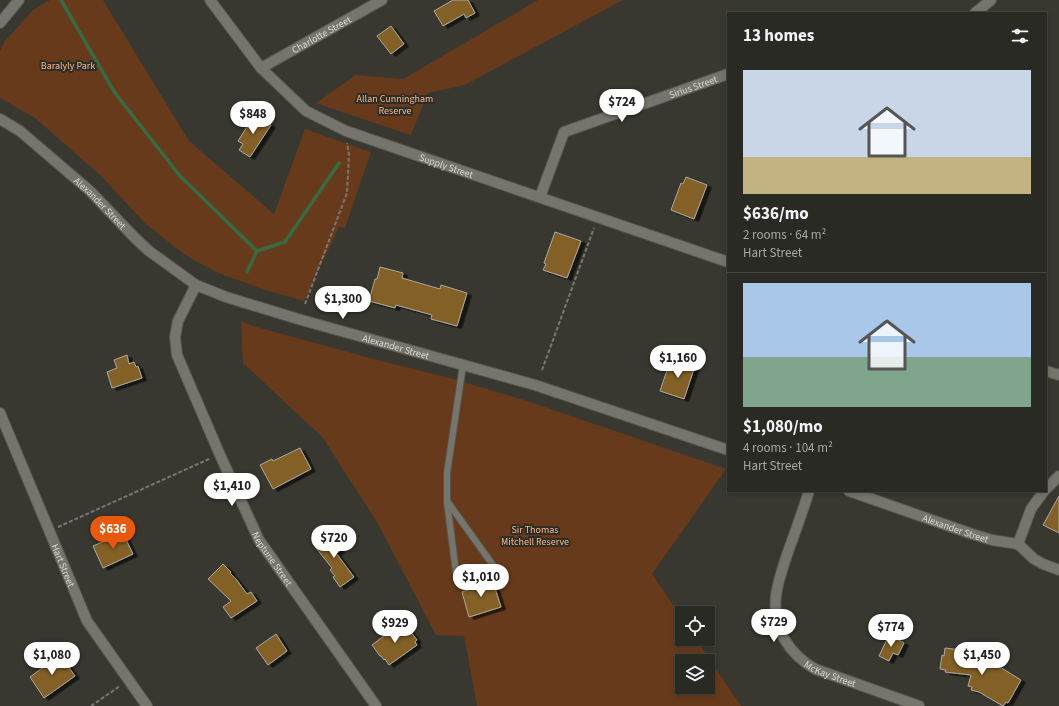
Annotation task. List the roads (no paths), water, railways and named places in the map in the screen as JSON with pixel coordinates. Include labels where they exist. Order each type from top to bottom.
[{"type":"street","points":[[0,23],[19,0]]},
{"type":"street","name":"Supply Street","points":[[210,0],[261,68],[306,111],[344,130],[727,262]]},
{"type":"street","name":"Charlotte Street","points":[[261,68],[382,0]]},
{"type":"street","points":[[976,12],[991,0]]},
{"type":"street","name":"Sirius Street","points":[[540,197],[564,132],[727,74]]},
{"type":"street","name":"Alexander Street","points":[[0,119],[20,131],[90,192],[149,251],[196,285],[226,297],[298,319],[535,385],[727,450]]},
{"type":"street","name":"Neptune Street","points":[[196,285],[178,321],[175,338],[177,356],[259,540],[376,706]]},
{"type":"street","points":[[1047,370],[1059,375]]},
{"type":"street","name":"Hart Street","points":[[0,413],[87,621],[147,706]]},
{"type":"street","points":[[1047,488],[1059,476]]},
{"type":"street","name":"McKay Street","points":[[809,492],[778,584],[775,608],[777,622],[788,646],[805,663],[816,669],[919,706]]},
{"type":"street","name":"Alexander Street","points":[[852,492],[972,534],[992,540],[1018,544]]},
{"type":"street","points":[[1044,492],[1031,509],[1018,544],[1034,559],[1059,570]]},
{"type":"lane","points":[[456,572],[447,501],[447,474],[463,365]]},
{"type":"lane","points":[[447,501],[495,568]]},
{"type":"waterway","points":[[61,0],[115,93],[180,176],[257,251],[247,272]]},
{"type":"waterway","points":[[257,251],[285,242],[339,163]]},
{"type":"park label","name":"Baralyly Park","points":[[68,65]]},
{"type":"park label","name":"Allan Cunningham Reserve","points":[[395,104]]},
{"type":"park label","name":"Sir Thomas Mitchell Reserve","points":[[535,534]]}]
